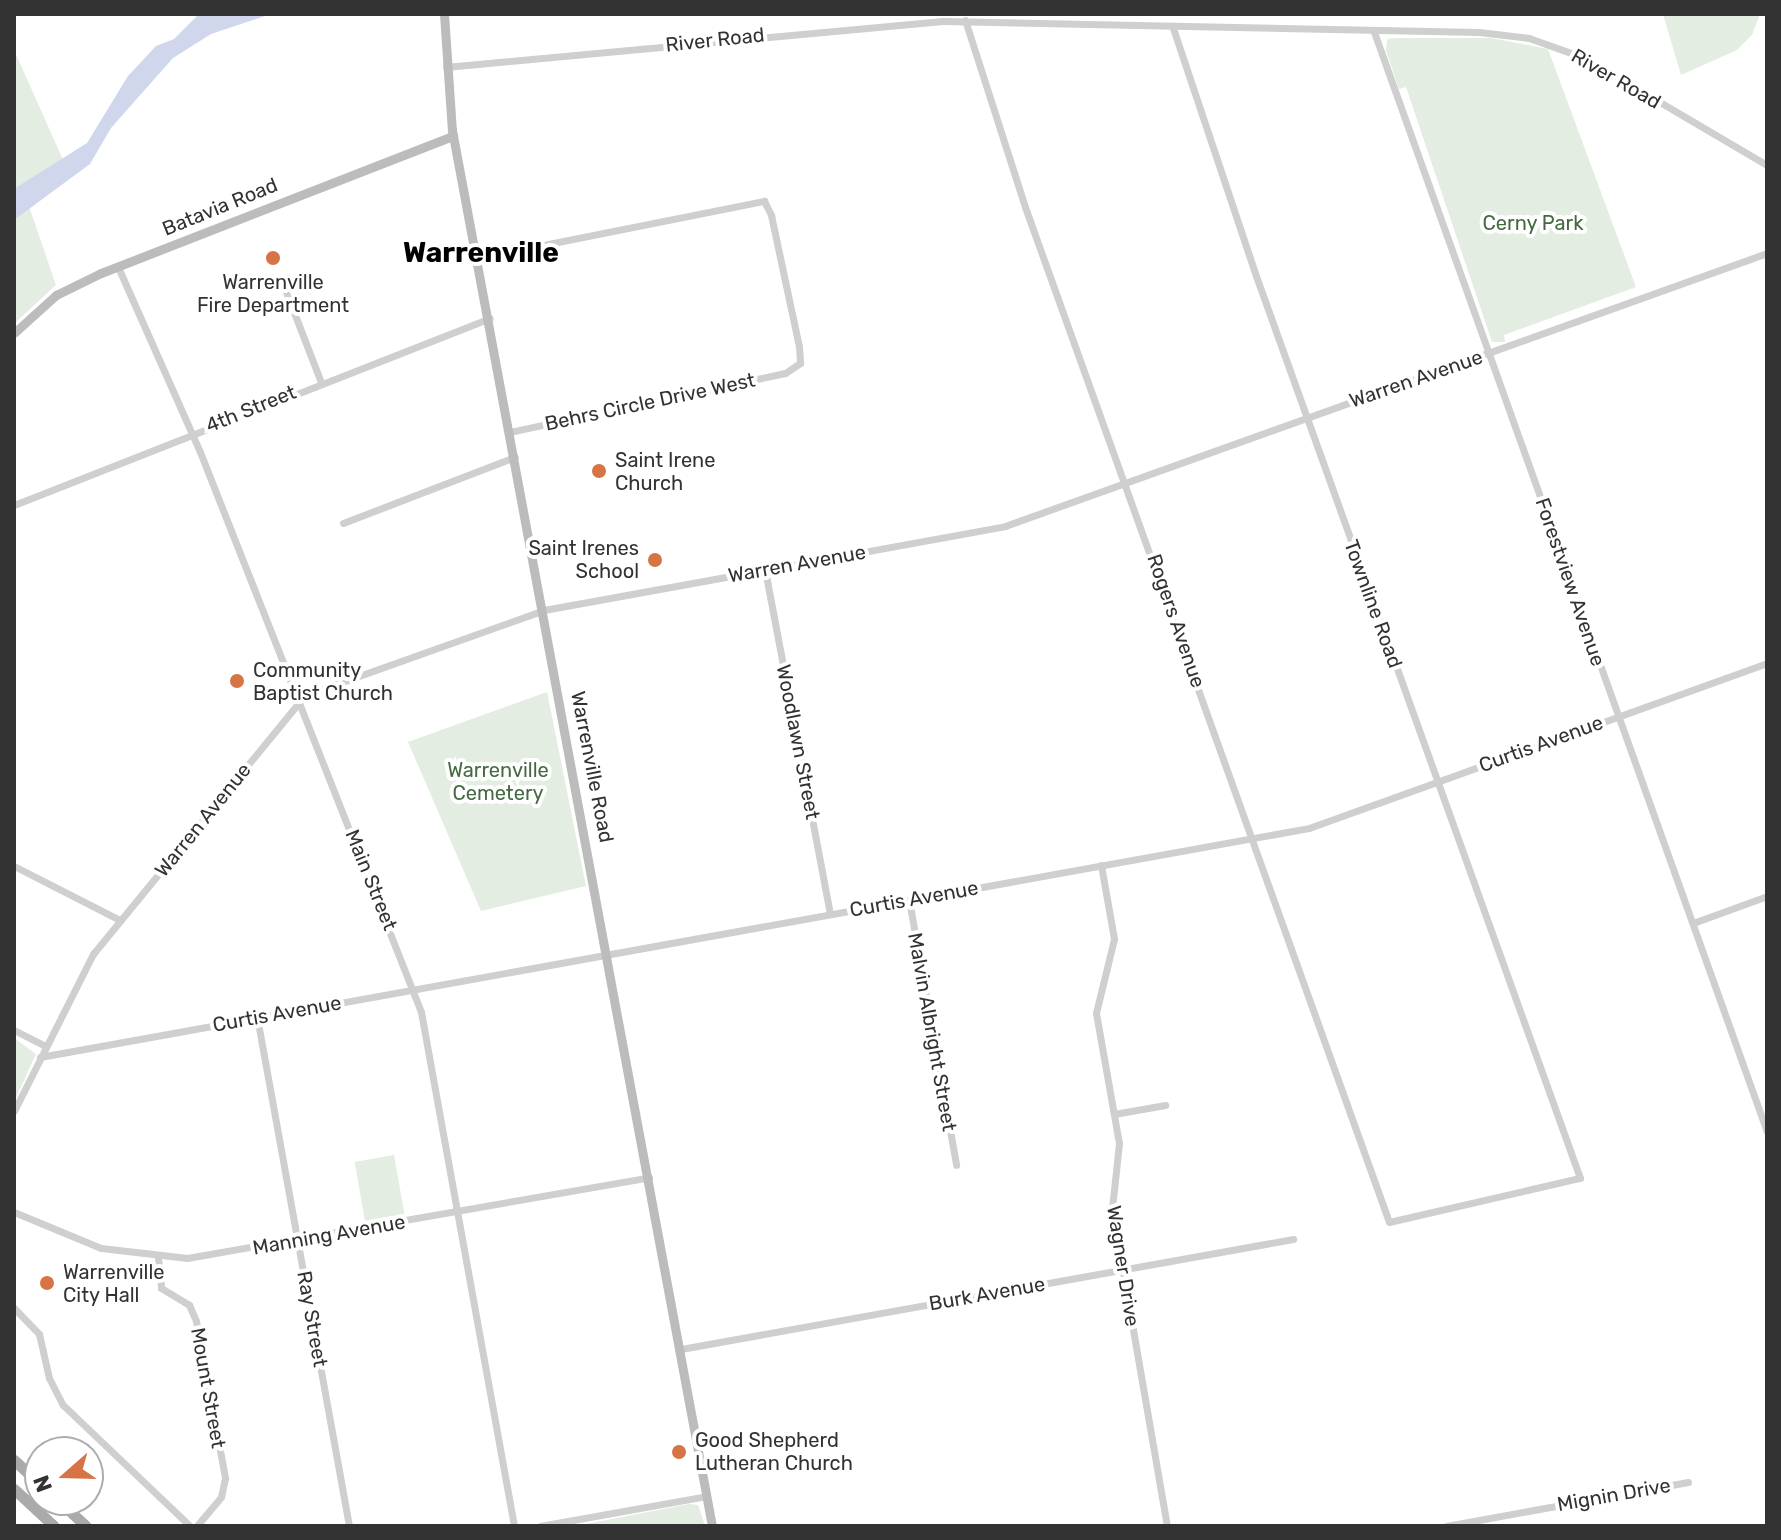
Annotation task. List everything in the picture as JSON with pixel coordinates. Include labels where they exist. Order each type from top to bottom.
[{"type":"main road","name":"Warrenville Road","points":[[444,14],[453,136],[609,954],[712,1526]]},
{"type":"main road","name":"Batavia Road","points":[[14,333],[56,295],[118,267],[453,136]]},
{"type":"main road","points":[[14,1489],[54,1526]]},
{"type":"street","name":"River Road","points":[[446,67],[795,31],[965,20],[1173,28],[1479,32],[1560,47],[1597,63],[1717,140],[1767,165]]},
{"type":"street","name":"Rogers Avenue","points":[[965,20],[1025,207],[1127,483],[1389,1222]]},
{"type":"street","name":"Townline Road","points":[[1173,28],[1307,417],[1580,1178],[1389,1222]]},
{"type":"street","name":"Forestview Avenue","points":[[1374,32],[1767,1132]]},
{"type":"street","name":"Behrs Circle Drive West","points":[[478,258],[745,202],[764,201],[775,232],[799,347],[800,363],[789,372],[510,432]]},
{"type":"street","name":"Warren Avenue","points":[[14,1111],[81,973],[120,920],[300,701],[314,692],[544,610],[1005,526],[1767,253]]},
{"type":"street","name":"Main Street","points":[[118,267],[300,701],[413,990],[514,1526]]},
{"type":"street","points":[[283,284],[320,380]]},
{"type":"street","name":"4th Street","points":[[14,505],[320,380],[490,318]]},
{"type":"street","points":[[343,523],[515,457]]},
{"type":"street","name":"Woodlawn Street","points":[[765,570],[830,914]]},
{"type":"street","name":"Curtis Avenue","points":[[40,1057],[1309,828],[1767,663]]},
{"type":"street","name":"Wagner Drive","points":[[1101,865],[1114,939],[1096,1013],[1119,1154],[1111,1198],[1167,1526]]},
{"type":"street","points":[[14,866],[120,920]]},
{"type":"street","points":[[1693,923],[1767,896]]},
{"type":"street","name":"Malvin Albright Street","points":[[909,900],[956,1165]]},
{"type":"street","name":"Ray Street","points":[[257,1017],[349,1526]]},
{"type":"street","points":[[14,1030],[46,1046]]},
{"type":"street","points":[[1114,1114],[1165,1105]]},
{"type":"street","name":"Manning Avenue","points":[[14,1212],[101,1248],[158,1258],[212,1256],[649,1177]]},
{"type":"street","name":"Burk Avenue","points":[[681,1349],[1293,1239]]},
{"type":"street","name":"Mount Street","points":[[158,1258],[161,1288],[189,1305],[196,1321],[225,1478],[221,1497],[197,1526]]},
{"type":"street","points":[[14,1308],[39,1334],[49,1378],[63,1405],[190,1526]]},
{"type":"street","name":"Mignin Drive","points":[[1446,1526],[1688,1482]]},
{"type":"street","points":[[540,1526],[706,1496]]},
{"type":"green space","points":[[1663,14],[1760,14],[1752,35],[1737,50],[1681,75]]},
{"type":"green space","name":"Cerny Park","points":[[1491,38],[1548,49],[1636,287],[1504,335],[1505,342],[1492,342],[1406,87],[1399,89],[1386,51],[1387,39]]},
{"type":"green space","points":[[14,50],[64,162],[22,186],[56,285],[14,324]]},
{"type":"green space","name":"Warrenville Cemetery","points":[[547,692],[586,886],[481,911],[408,742]]},
{"type":"green space","points":[[14,1038],[36,1054],[14,1102]]},
{"type":"green space","points":[[394,1155],[404,1214],[365,1221],[355,1162]]},
{"type":"green space","points":[[689,1504],[698,1505],[705,1526],[576,1526]]},
{"type":"water","points":[[199,14],[271,14],[211,34],[173,58],[111,128],[90,164],[14,220],[14,189],[87,143],[128,76],[156,46],[174,39]]},
{"type":"place","name":"Warrenville Fire Department","points":[[273,258]]},
{"type":"place","name":"Saint Irene Church","points":[[599,471]]},
{"type":"place","name":"Saint Irenes School","points":[[655,560]]},
{"type":"place","name":"Community Baptist Church","points":[[237,681]]},
{"type":"place","name":"Warrenville City Hall","points":[[47,1283]]},
{"type":"place","name":"Good Shepherd Lutheran Church","points":[[679,1452]]},
{"type":"district","name":"Warrenville","points":[[481,253]]}]
